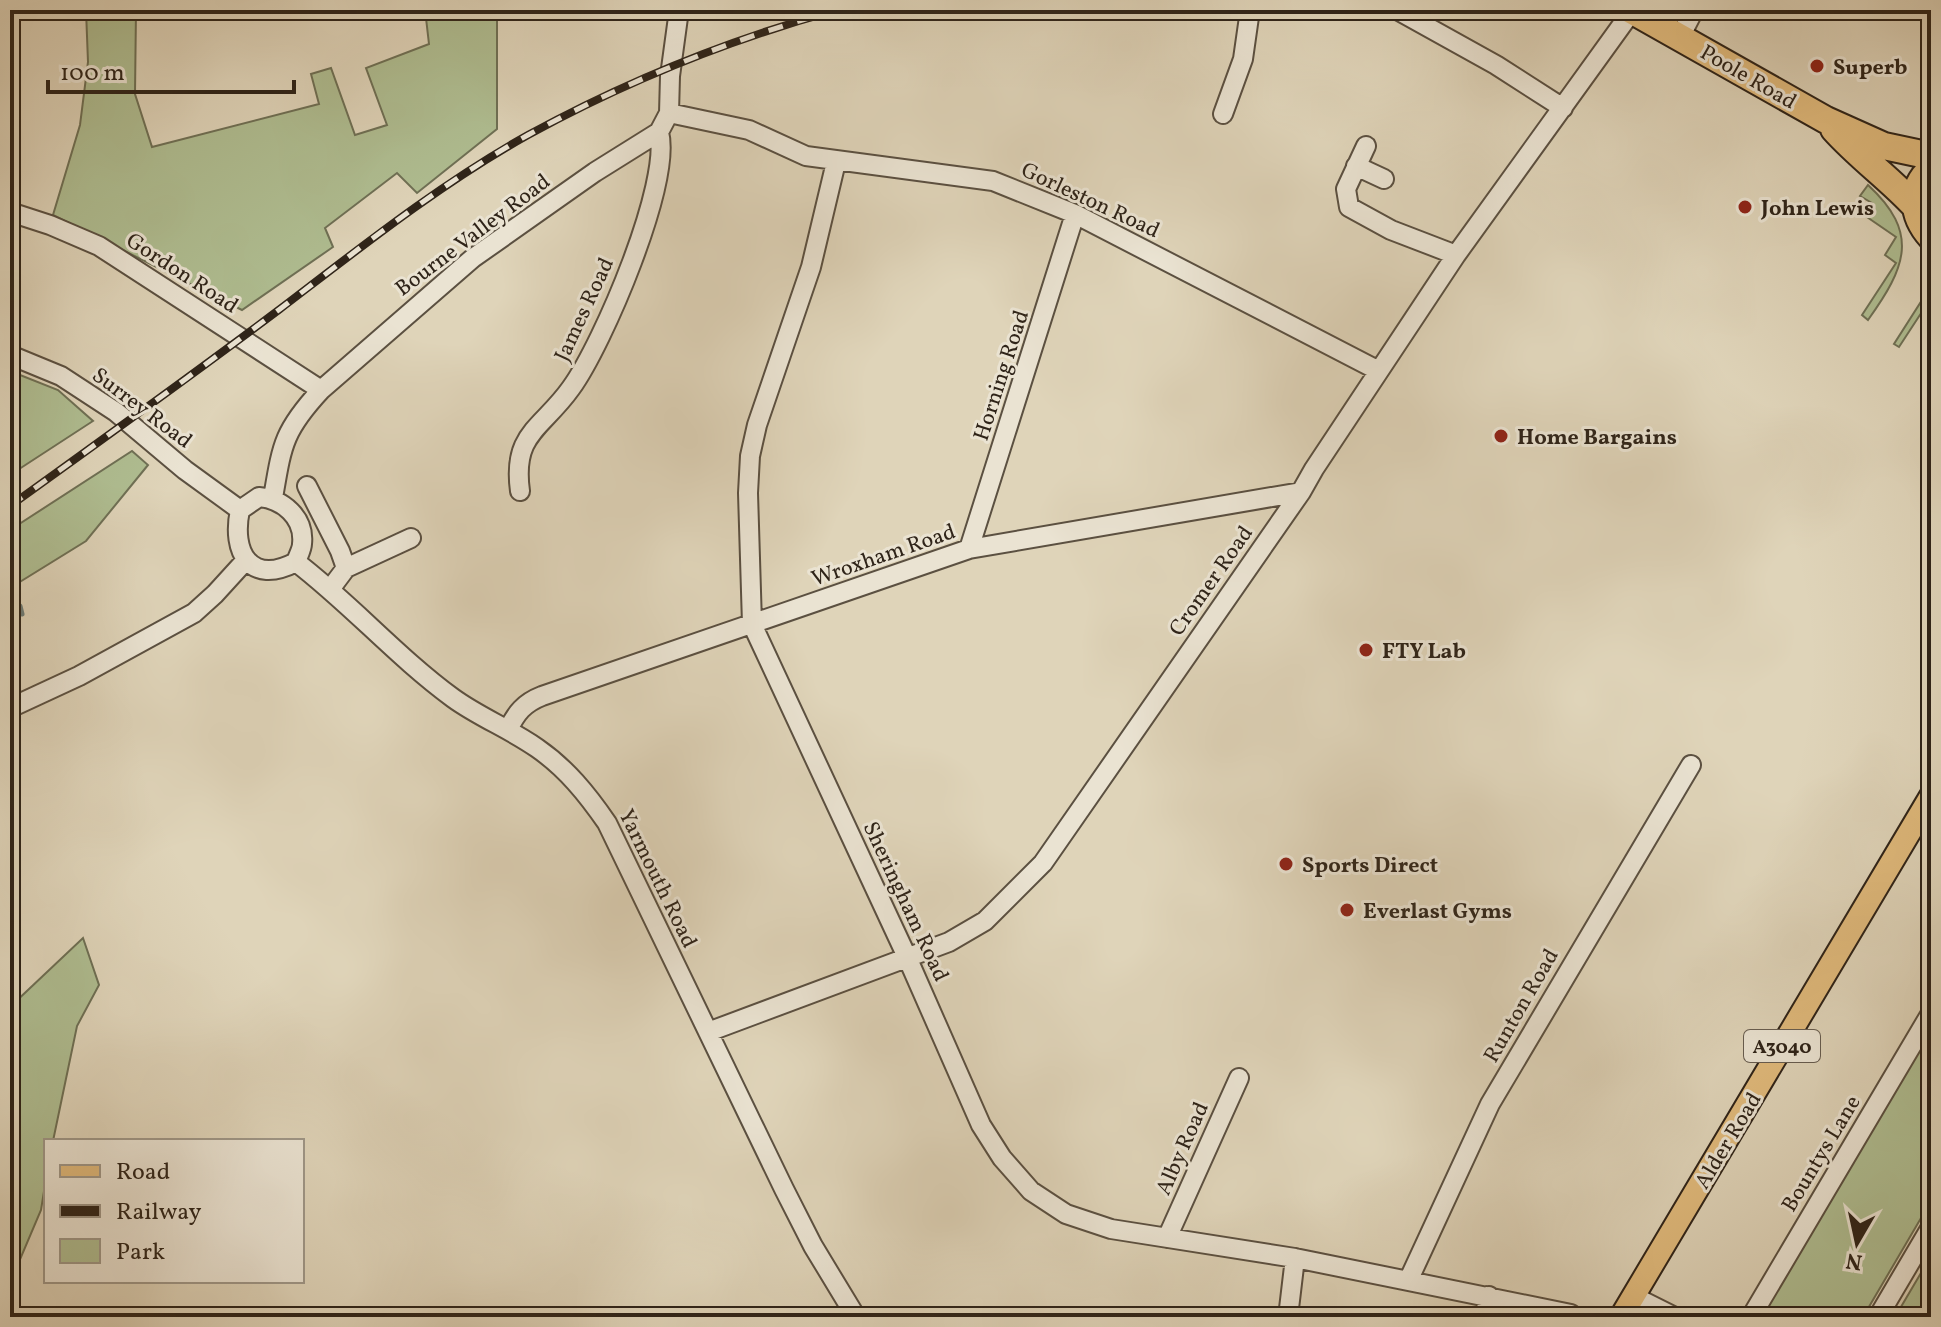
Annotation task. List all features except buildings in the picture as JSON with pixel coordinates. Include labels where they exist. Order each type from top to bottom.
[{"type":"highway","name":"Poole Road","points":[[1632,10],[1826,120],[1884,146],[1931,156]]},
{"type":"highway","name":"Poole Road","points":[[1826,120],[1857,155],[1889,179],[1915,206],[1922,227],[1931,237]]},
{"type":"highway","points":[[1915,206],[1920,182],[1931,169]]},
{"type":"main road","name":"Alder Road","points":[[1621,1317],[1925,822],[1931,796]]},
{"type":"street","points":[[659,132],[669,113],[670,76],[679,10]]},
{"type":"street","points":[[1223,114],[1243,59],[1250,10]]},
{"type":"street","points":[[1397,10],[1496,65],[1563,108]]},
{"type":"street","name":"Cromer Road","points":[[708,1032],[949,942],[985,921],[1043,863],[1301,492],[1456,255],[1632,10]]},
{"type":"street","points":[[1680,37],[1694,10]]},
{"type":"street","name":"Gorleston Road","points":[[669,113],[749,130],[787,149],[836,162],[906,168],[993,181],[1075,214],[1379,371]]},
{"type":"street","name":"Bourne Valley Road","points":[[273,498],[284,440],[299,414],[321,390],[473,258],[595,172],[659,132]]},
{"type":"street","name":"James Road","points":[[520,491],[518,474],[521,450],[534,430],[571,388],[624,287],[649,206],[662,144],[659,132]]},
{"type":"street","points":[[1366,146],[1346,189],[1349,207],[1391,230],[1456,255]]},
{"type":"street","name":"Sheringham Road","points":[[836,162],[811,267],[752,442],[748,493],[752,624],[907,957],[981,1125],[1002,1158],[1031,1191],[1066,1214],[1111,1229],[1409,1279],[1571,1314]]},
{"type":"street","points":[[1356,166],[1384,179]]},
{"type":"street","name":"Gordon Road","points":[[10,212],[99,246],[321,390]]},
{"type":"street","name":"Horning Road","points":[[969,549],[1075,214]]},
{"type":"street","name":"Surrey Road","points":[[10,355],[61,376],[116,412],[185,470],[240,510]]},
{"type":"street","points":[[307,486],[346,568]]},
{"type":"street","name":"Wroxham Road","points":[[508,730],[516,713],[529,701],[969,549],[1301,492]]},
{"type":"street","points":[[259,497],[273,498],[286,505],[295,518],[302,545],[296,562],[271,570],[246,560],[236,537],[240,510],[259,497]]},
{"type":"street","points":[[331,588],[346,568],[411,538]]},
{"type":"street","points":[[10,708],[79,676],[194,613],[246,560]]},
{"type":"street","name":"Yarmouth Road","points":[[296,562],[331,588],[390,645],[453,699],[537,747],[571,776],[607,823],[813,1246],[856,1317]]},
{"type":"street","name":"Runton Road","points":[[1409,1279],[1490,1104],[1691,765]]},
{"type":"street","name":"Bountys Lane","points":[[1751,1317],[1931,1013]]},
{"type":"street","name":"Alby Road","points":[[1167,1238],[1239,1078]]},
{"type":"street","points":[[1878,1317],[1931,1227]]},
{"type":"street","points":[[1288,1317],[1295,1258]]},
{"type":"street","points":[[1484,1317],[1489,1296]]},
{"type":"street","points":[[1633,1296],[1675,1317]]},
{"type":"green space","points":[[86,10],[136,10],[135,94],[152,147],[319,104],[311,74],[331,68],[355,135],[387,125],[366,68],[429,44],[426,18],[462,10],[497,10],[497,129],[417,193],[397,173],[325,228],[333,247],[242,310],[53,215],[80,125],[88,62]]},
{"type":"green space","points":[[1868,185],[1895,219],[1901,235],[1902,251],[1891,283],[1868,320],[1862,315],[1896,263],[1885,255],[1896,237],[1864,215],[1872,203],[1860,196]]},
{"type":"green space","points":[[1931,286],[1931,298],[1899,347],[1894,344]]},
{"type":"green space","points":[[10,371],[58,390],[93,421],[10,475]]},
{"type":"green space","points":[[132,451],[148,465],[86,541],[10,588],[10,530]]},
{"type":"green space","points":[[83,938],[99,985],[77,1026],[53,1139],[44,1139],[41,1210],[10,1283],[10,1007]]},
{"type":"green space","points":[[1931,1024],[1931,1201],[1863,1317],[1757,1317]]},
{"type":"green space","points":[[1931,1256],[1931,1317],[1895,1317]]},
{"type":"waterway","points":[[20,606],[22,614]]},
{"type":"railway","points":[[10,506],[401,218],[495,154],[640,80],[718,48],[837,10]]},
{"type":"place","name":"Superb","points":[[1817,66]]},
{"type":"place","name":"John Lewis","points":[[1745,207]]},
{"type":"place","name":"Home Bargains","points":[[1501,436]]},
{"type":"place","name":"FTY Lab","points":[[1366,650]]},
{"type":"place","name":"Sports Direct","points":[[1286,864]]},
{"type":"place","name":"Everlast Gyms","points":[[1347,910]]}]
